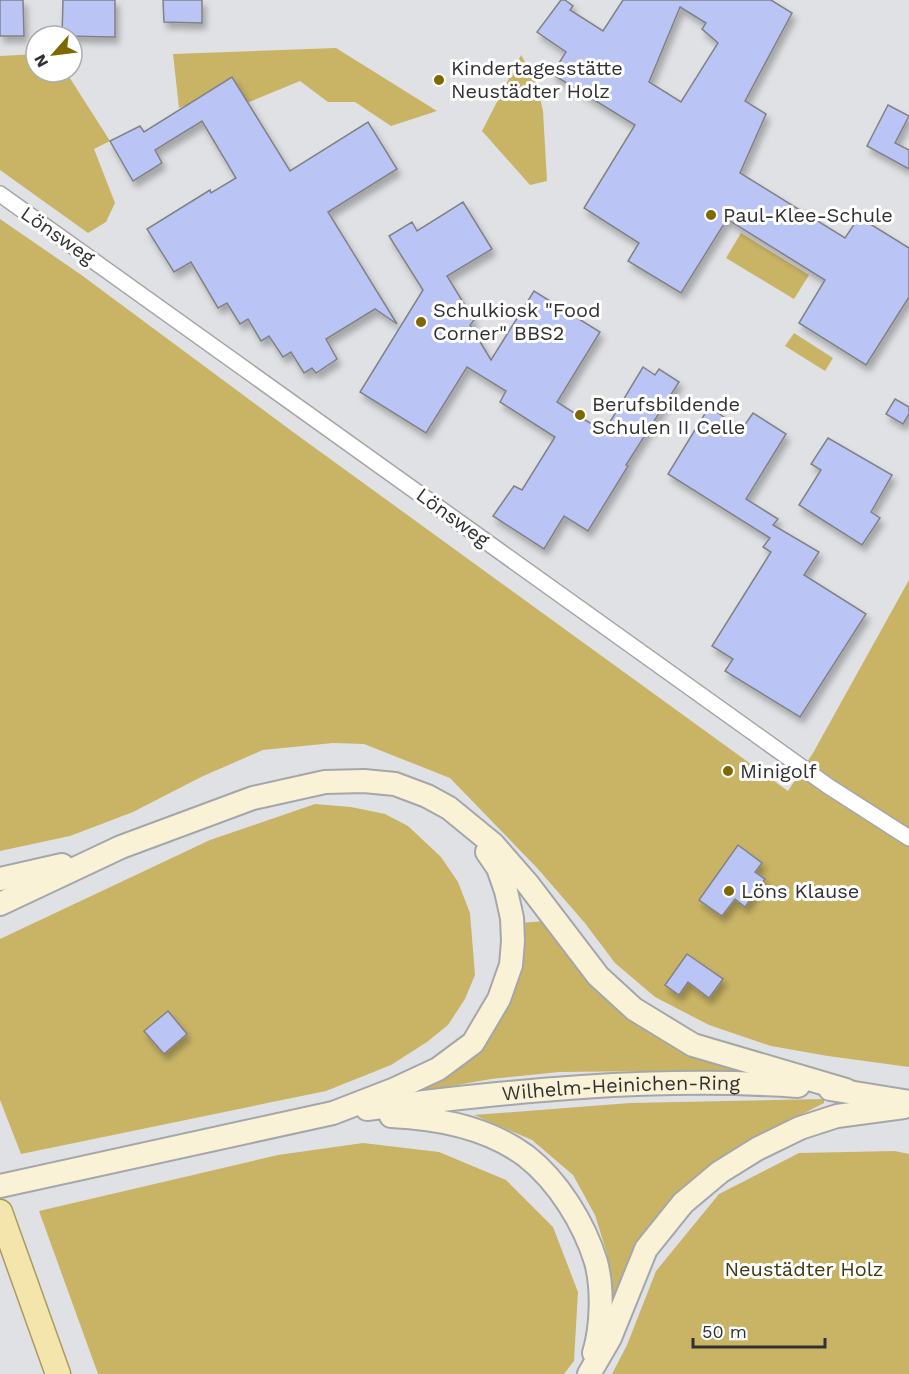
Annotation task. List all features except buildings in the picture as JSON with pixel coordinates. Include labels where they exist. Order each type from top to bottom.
[{"type":"main road","points":[[0,904],[93,858],[253,798],[325,782],[364,781],[395,784],[427,796],[449,808],[493,844],[527,883],[598,976],[634,1009],[693,1045],[846,1090]]},
{"type":"main road","points":[[0,1186],[333,1113],[395,1089],[438,1069],[473,1043],[500,999],[511,965],[512,918],[498,868],[483,846],[449,808]]},
{"type":"main road","points":[[0,879],[93,858]]},
{"type":"main road","name":"Wilhelm-Heinichen-Ring","points":[[333,1113],[485,1094],[625,1083],[747,1083],[846,1090],[909,1102]]},
{"type":"main road","points":[[588,1374],[610,1338],[646,1249],[683,1203],[720,1172],[757,1149],[800,1128],[837,1116],[909,1107]]},
{"type":"main road","points":[[333,1113],[410,1116],[456,1123],[494,1138],[526,1156],[558,1188],[579,1222],[596,1263],[601,1302],[598,1340],[588,1374]]},
{"type":"main road","points":[[0,1212],[58,1374]]},
{"type":"street","name":"Lönsweg","points":[[0,194],[828,786],[909,838]]},
{"type":"green space","points":[[336,48],[437,111],[391,126],[355,102],[328,102],[300,81],[247,103],[189,104],[179,108],[173,54]]},
{"type":"green space","points":[[24,55],[24,84],[74,84],[110,141],[94,149],[115,203],[106,222],[88,233],[0,170],[0,56]]},
{"type":"green space","points":[[521,55],[536,81],[543,111],[547,181],[530,185],[482,131]]},
{"type":"green space","points":[[0,219],[80,274],[293,432],[788,791],[813,753],[909,580],[909,1067],[771,1046],[709,1025],[655,997],[615,963],[584,922],[538,869],[450,778],[364,744],[333,743],[263,750],[201,777],[133,812],[70,836],[0,851]]},
{"type":"green space","points":[[741,233],[809,275],[794,299],[726,258]]},
{"type":"green space","points":[[794,333],[833,358],[825,371],[785,346]]},
{"type":"green space","points":[[315,804],[351,807],[385,814],[408,826],[441,857],[458,882],[470,913],[475,975],[465,999],[448,1025],[427,1042],[391,1065],[326,1091],[21,1154],[0,1100],[0,939],[210,840]]},
{"type":"green space","points":[[545,921],[574,959],[742,1070],[559,1072],[491,1079],[412,1093],[460,1067],[480,1050],[520,923]]},
{"type":"green space","points":[[824,1099],[824,1103],[747,1142],[693,1178],[643,1233],[608,1315],[607,1254],[595,1215],[573,1175],[532,1140],[474,1115],[630,1103]]},
{"type":"green space","points":[[363,1143],[439,1152],[506,1180],[553,1227],[578,1292],[574,1361],[564,1374],[98,1374],[39,1211],[278,1155]]},
{"type":"green space","name":"Neustädter Holz","points":[[895,1151],[909,1154],[909,1374],[612,1374],[627,1345],[656,1271],[719,1194],[799,1153]]},
{"type":"place","name":"Kindertagesstätte Neustädter Holz","points":[[439,80]]},
{"type":"place","name":"Paul-Klee-Schule","points":[[711,215]]},
{"type":"place","name":"Schulkiosk \"Food Corner\" BBS2","points":[[421,322]]},
{"type":"place","name":"Berufsbildende Schulen II Celle","points":[[580,415]]},
{"type":"place","name":"Minigolf","points":[[728,771]]},
{"type":"place","name":"Löns Klause","points":[[729,891]]}]
